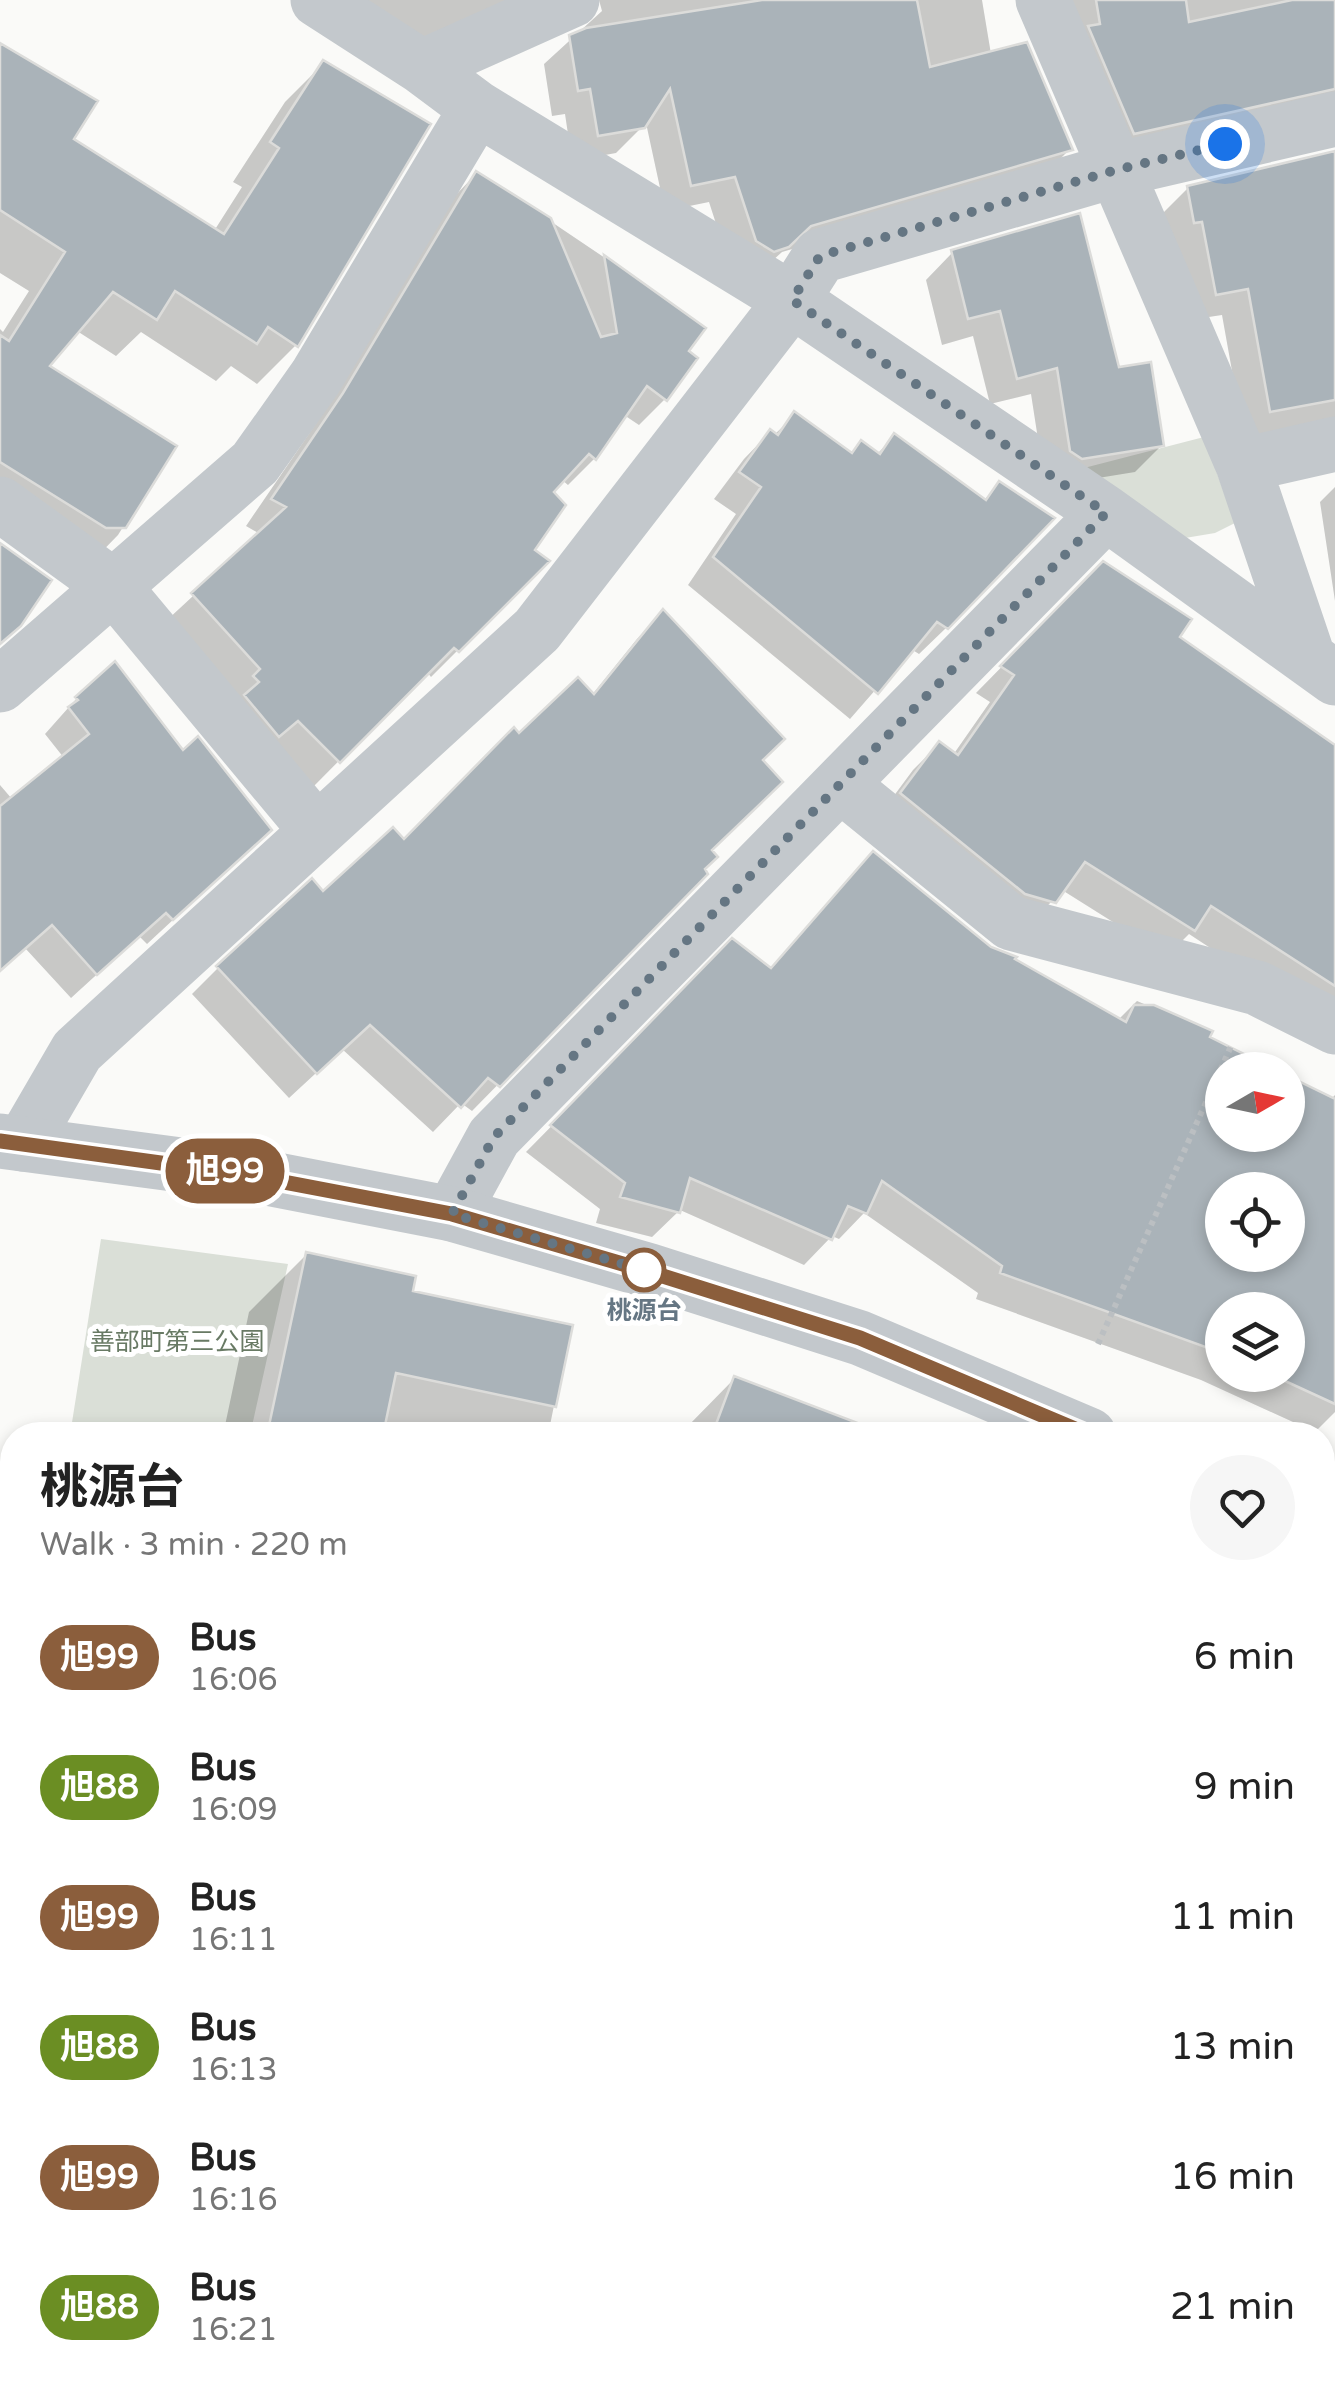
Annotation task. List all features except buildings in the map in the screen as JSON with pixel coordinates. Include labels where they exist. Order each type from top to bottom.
[{"type":"street","points":[[318,0],[422,67],[477,108],[792,300],[1106,513],[1321,668]]},
{"type":"street","points":[[422,67],[572,0]]},
{"type":"street","points":[[1044,0],[1243,464],[1321,668]]},
{"type":"street","points":[[0,685],[255,463],[316,378],[477,108]]},
{"type":"street","points":[[1059,1422],[860,1338],[452,1214],[241,1174],[12,1142],[77,1051],[537,630],[792,300],[820,256],[1116,170],[1335,119]]},
{"type":"street","points":[[1243,464],[1335,444]]},
{"type":"street","points":[[0,504],[113,586],[318,831]]},
{"type":"street","points":[[452,1214],[494,1137],[1106,513]]},
{"type":"street","points":[[841,785],[1010,923],[1256,988],[1335,1027]]},
{"type":"path","points":[[1098,1344],[1256,988]]},
{"type":"green space","points":[[1204,437],[1235,523],[1215,533],[1185,538],[1084,468]]},
{"type":"green space","name":"善部町第三公園","points":[[101,1239],[288,1264],[253,1422],[72,1422]]},
{"type":"bus line","name":"旭99","points":[[0,1141],[241,1174],[452,1214],[860,1338],[1058,1422]]},
{"type":"place","name":"桃源台","points":[[644,1270]]},
{"type":"route","points":[[644,1270],[650,1272],[452,1214],[494,1137],[1106,513],[792,300],[820,256],[1116,170],[1225,144]]}]
